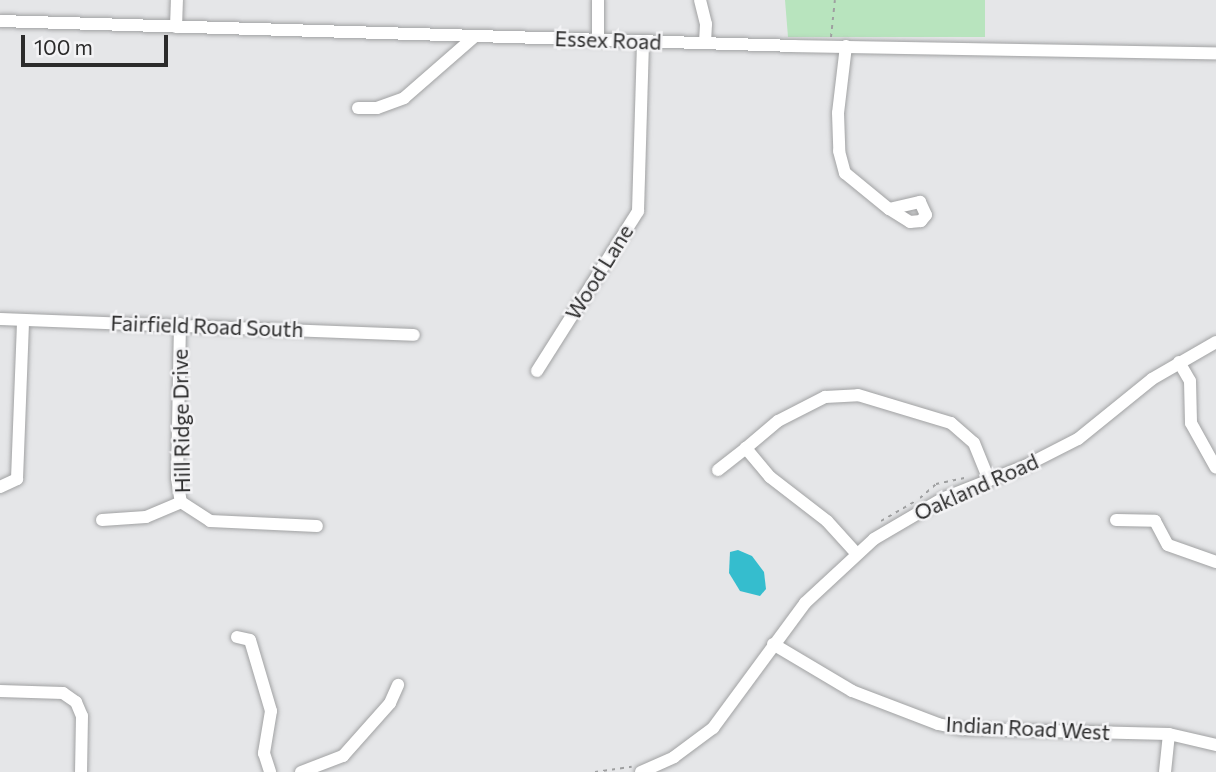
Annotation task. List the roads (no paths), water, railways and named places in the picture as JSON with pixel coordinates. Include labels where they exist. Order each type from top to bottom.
[{"type":"street","points":[[176,27],[177,0]]},
{"type":"street","points":[[598,0],[598,39]]},
{"type":"street","points":[[699,0],[706,24],[705,43]]},
{"type":"street","name":"Essex Road","points":[[0,21],[705,43],[1216,53]]},
{"type":"street","points":[[358,108],[377,108],[404,99],[475,36]]},
{"type":"street","name":"Wood Lane","points":[[537,371],[638,211],[643,41]]},
{"type":"street","points":[[846,46],[839,151],[845,173],[889,209]]},
{"type":"street","name":"Fairfield Road South","points":[[0,319],[414,335]]},
{"type":"street","points":[[0,487],[17,479],[23,320]]},
{"type":"street","name":"Hill Ridge Drive","points":[[180,324],[177,478],[181,502],[210,521],[317,526]]},
{"type":"street","name":"Oakland Road","points":[[638,769],[674,757],[713,728],[805,603],[856,553],[920,510],[987,476],[1078,439],[1179,362],[1216,342]]},
{"type":"street","points":[[1179,362],[1190,381],[1191,423],[1216,468]]},
{"type":"street","points":[[718,470],[778,421],[825,397],[847,393],[951,423],[974,443],[987,476]]},
{"type":"street","points":[[746,448],[782,488],[827,521],[856,553]]},
{"type":"street","points":[[102,520],[146,517],[181,502]]},
{"type":"street","points":[[1116,520],[1154,521],[1168,545],[1216,562]]},
{"type":"street","points":[[237,637],[250,640],[271,711],[264,753],[270,772]]},
{"type":"street","name":"Indian Road West","points":[[773,644],[852,691],[909,716],[938,724],[962,729],[1169,734],[1216,746]]},
{"type":"street","points":[[301,772],[343,756],[390,703],[398,685]]},
{"type":"street","points":[[0,691],[63,693],[76,702],[82,716],[81,772]]},
{"type":"street","points":[[1165,772],[1169,734]]},
{"type":"water","points":[[738,550],[752,556],[764,572],[766,589],[760,596],[740,591],[729,573],[730,552]]}]
